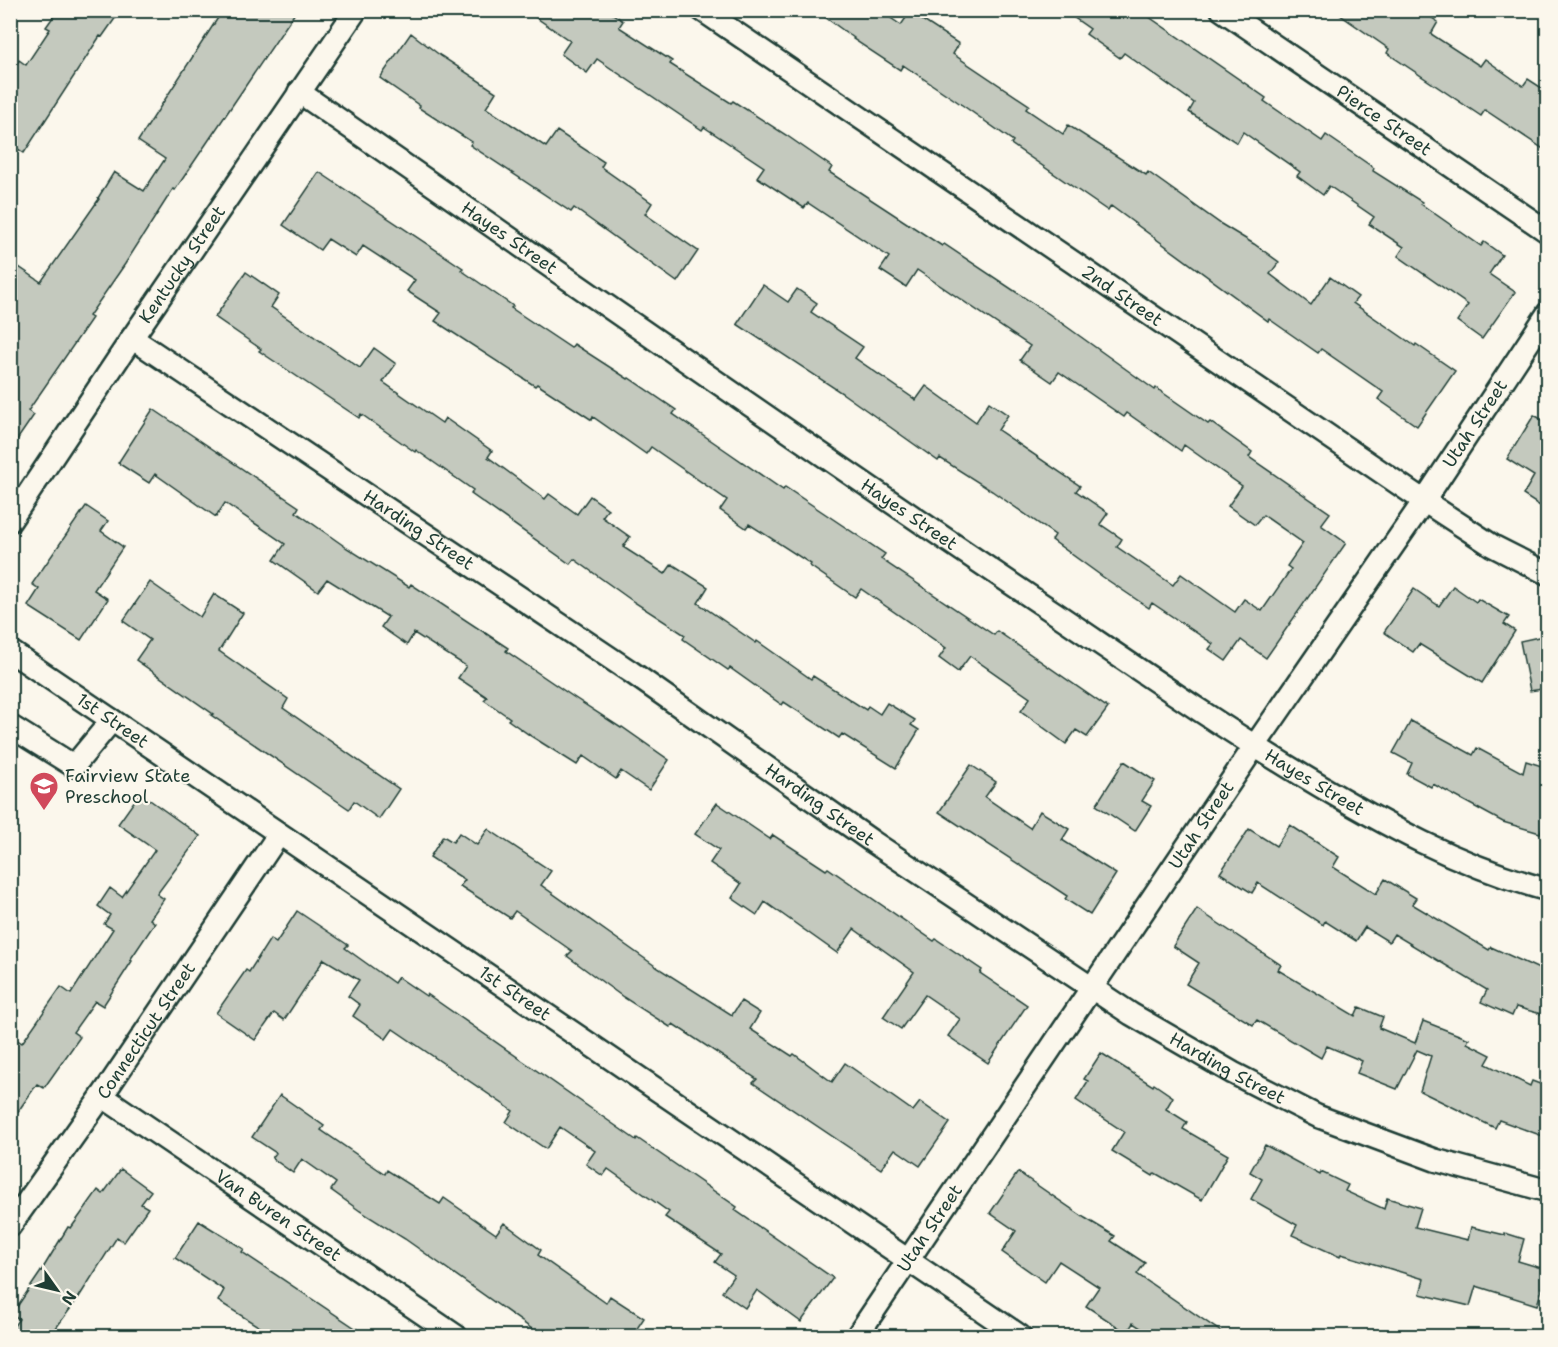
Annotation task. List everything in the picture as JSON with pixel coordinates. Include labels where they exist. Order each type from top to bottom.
[{"type":"street","name":"Kentucky Street","points":[[10,521],[356,10]]},
{"type":"street","name":"2nd Street","points":[[702,10],[1424,501],[1493,546],[1548,574]]},
{"type":"street","name":"Pierce Street","points":[[1222,10],[1548,232]]},
{"type":"street","name":"Hayes Street","points":[[299,92],[878,494],[1254,747],[1386,825],[1437,850],[1502,876],[1548,890]]},
{"type":"street","name":"Utah Street","points":[[856,1336],[1254,747],[1424,501],[1548,313]]},
{"type":"street","name":"Harding Street","points":[[132,338],[631,672],[873,842],[1131,1014],[1233,1073],[1317,1116],[1435,1160],[1548,1191]]},
{"type":"street","name":"1st Street","points":[[10,651],[1020,1336]]},
{"type":"street","points":[[10,726],[74,766],[112,720]]},
{"type":"street","name":"Connecticut Street","points":[[10,1226],[102,1096],[279,834]]},
{"type":"street","name":"Van Buren Street","points":[[102,1096],[456,1336]]},
{"type":"building","points":[[58,10],[121,10],[102,37],[100,36],[24,153],[10,144],[10,74],[19,60],[26,65],[50,29],[46,27]]},
{"type":"building","points":[[223,10],[297,10],[175,190],[173,189],[89,316],[92,318],[28,411],[34,415],[10,450],[10,261],[41,282],[99,199],[114,172],[144,191],[165,159],[138,141]]},
{"type":"building","points":[[525,10],[607,10],[623,21],[619,27],[672,61],[670,64],[786,135],[832,167],[829,172],[942,246],[944,244],[1049,314],[1155,390],[1156,388],[1208,424],[1210,422],[1252,452],[1249,457],[1330,513],[1321,525],[1346,543],[1266,658],[1241,640],[1226,661],[1209,649],[1213,644],[1152,603],[1149,608],[1103,577],[1052,540],[1055,535],[992,491],[940,458],[938,461],[842,393],[737,324],[763,285],[788,302],[797,289],[817,303],[811,312],[863,347],[855,358],[916,400],[926,386],[976,422],[989,402],[1008,415],[998,430],[1080,486],[1076,491],[1108,513],[1100,524],[1122,539],[1117,547],[1173,585],[1181,574],[1235,612],[1244,599],[1262,611],[1291,569],[1287,566],[1303,543],[1263,515],[1255,525],[1228,506],[1242,486],[1184,445],[1181,451],[1127,413],[1124,417],[1059,372],[1052,382],[1020,360],[1030,346],[917,270],[906,287],[880,270],[889,257],[808,203],[804,208],[757,177],[764,167],[704,127],[702,130],[597,59],[587,73],[561,54],[570,41]]},
{"type":"building","points":[[815,10],[879,10],[901,25],[910,12],[959,44],[953,54],[1029,105],[1026,109],[1063,134],[1068,125],[1146,175],[1148,172],[1279,262],[1270,274],[1311,305],[1330,277],[1358,297],[1353,303],[1455,371],[1417,426],[1378,399],[1383,392],[1321,349],[1318,353],[1269,319],[1268,321],[1111,206],[1108,211],[1011,144],[1013,141],[955,100],[903,65],[900,70]]},
{"type":"building","points":[[1063,10],[1139,10],[1266,98],[1264,101],[1322,141],[1326,135],[1374,168],[1373,171],[1422,202],[1421,204],[1481,246],[1484,242],[1502,255],[1489,274],[1515,292],[1482,339],[1457,321],[1468,305],[1398,256],[1404,247],[1369,224],[1374,217],[1329,186],[1323,195],[1297,176],[1300,172],[1243,132],[1237,143],[1189,112],[1194,103],[1124,53],[1120,58],[1086,34],[1090,29]]},
{"type":"building","points":[[1333,10],[1420,10],[1438,22],[1431,34],[1480,66],[1485,59],[1523,86],[1528,79],[1548,92],[1548,152],[1485,110],[1481,116],[1387,53],[1389,49]]},
{"type":"building","points":[[411,33],[496,92],[486,108],[546,147],[557,131],[604,162],[601,167],[652,203],[645,214],[698,251],[677,282],[574,208],[571,212],[470,145],[472,142],[419,108],[420,106],[380,78]]},
{"type":"building","points":[[319,172],[463,268],[461,270],[513,306],[511,308],[571,348],[574,344],[629,378],[676,410],[673,414],[783,490],[785,487],[885,554],[881,559],[994,635],[997,631],[1108,708],[1087,737],[1076,730],[1066,744],[1021,711],[1030,698],[970,656],[958,672],[939,658],[946,648],[861,589],[855,597],[810,566],[811,564],[749,524],[746,528],[720,510],[727,500],[651,447],[646,454],[593,417],[592,420],[537,384],[535,386],[435,321],[441,313],[407,291],[415,280],[363,246],[356,257],[328,239],[320,250],[283,225]]},
{"type":"building","points":[[246,272],[279,295],[271,307],[360,368],[374,348],[396,364],[383,382],[442,423],[445,418],[492,451],[488,457],[545,499],[549,494],[577,514],[590,496],[608,509],[602,517],[630,537],[623,547],[665,574],[672,564],[708,587],[698,603],[756,643],[757,641],[811,679],[813,676],[866,710],[868,706],[880,714],[887,703],[915,720],[911,725],[919,730],[896,768],[842,734],[839,738],[784,702],[782,705],[730,668],[728,670],[683,639],[685,635],[574,559],[570,564],[471,494],[473,490],[416,450],[415,452],[361,414],[359,418],[259,351],[261,349],[215,317]]},
{"type":"building","points":[[153,409],[299,507],[296,512],[347,548],[409,587],[411,584],[508,648],[506,651],[669,760],[649,790],[621,771],[616,779],[583,756],[577,765],[531,736],[484,700],[487,697],[458,678],[466,666],[414,633],[407,645],[381,627],[388,617],[327,579],[318,591],[274,560],[285,544],[225,503],[216,517],[155,474],[149,483],[118,463]]},
{"type":"building","points":[[1534,415],[1548,423],[1548,494],[1540,506],[1523,495],[1534,476],[1507,459]]},
{"type":"building","points":[[86,506],[108,521],[101,531],[123,547],[94,590],[108,599],[81,640],[28,606],[39,589],[32,584]]},
{"type":"building","points":[[150,582],[200,617],[214,594],[243,613],[219,651],[288,699],[283,708],[399,789],[379,819],[354,801],[349,809],[211,715],[213,714],[136,660],[150,640],[123,621]]},
{"type":"building","points":[[1453,586],[1476,602],[1478,599],[1509,617],[1504,624],[1515,631],[1482,683],[1419,644],[1413,652],[1384,632],[1414,589],[1439,606]]},
{"type":"building","points":[[1548,635],[1548,688],[1530,691],[1520,641]]},
{"type":"building","points":[[1411,721],[1473,755],[1477,748],[1523,773],[1526,761],[1548,768],[1548,810],[1540,833],[1503,822],[1433,784],[1431,787],[1407,774],[1412,763],[1393,753]]},
{"type":"building","points":[[1124,761],[1155,781],[1142,801],[1151,806],[1135,831],[1096,805]]},
{"type":"building","points":[[971,765],[996,782],[985,797],[1030,828],[1040,811],[1069,829],[1062,840],[1116,874],[1090,915],[1065,899],[1067,896],[939,812]]},
{"type":"building","points":[[140,793],[200,836],[157,894],[164,899],[150,919],[155,923],[103,1006],[95,1001],[73,1032],[80,1037],[44,1088],[37,1084],[10,1123],[10,1035],[22,1043],[61,987],[71,994],[113,929],[104,924],[110,915],[98,906],[110,888],[122,897],[155,850],[118,824]]},
{"type":"building","points":[[717,803],[770,839],[773,835],[826,870],[828,868],[934,941],[936,939],[982,970],[980,973],[1027,1005],[988,1063],[948,1036],[960,1019],[925,995],[901,1029],[883,1017],[914,972],[854,929],[837,953],[765,902],[757,915],[732,898],[741,884],[710,863],[719,850],[695,834]]},
{"type":"building","points":[[1290,825],[1339,857],[1333,867],[1376,894],[1385,879],[1416,898],[1412,904],[1489,950],[1491,947],[1548,973],[1548,1016],[1516,1007],[1512,1016],[1481,1002],[1487,990],[1394,934],[1389,942],[1365,927],[1356,941],[1325,921],[1323,925],[1258,883],[1252,893],[1220,873],[1249,829],[1276,846]]},
{"type":"building","points":[[488,829],[551,871],[541,885],[658,968],[732,1015],[741,1001],[760,1013],[750,1029],[792,1056],[794,1054],[832,1082],[845,1063],[913,1111],[920,1102],[950,1123],[920,1166],[895,1149],[881,1169],[753,1083],[757,1079],[673,1024],[670,1027],[623,997],[567,956],[572,951],[515,911],[510,918],[460,886],[465,880],[430,857],[443,836],[453,842],[459,833],[477,845]]},
{"type":"building","points":[[1197,909],[1281,965],[1278,970],[1355,1016],[1359,1007],[1383,1017],[1379,1028],[1415,1043],[1423,1021],[1469,1039],[1467,1043],[1491,1055],[1486,1064],[1530,1086],[1532,1081],[1548,1087],[1548,1138],[1499,1120],[1495,1128],[1420,1091],[1431,1056],[1417,1050],[1397,1089],[1357,1073],[1362,1061],[1327,1046],[1321,1058],[1257,1020],[1253,1025],[1186,984],[1199,963],[1173,946]]},
{"type":"building","points":[[297,911],[348,945],[345,948],[394,983],[398,977],[426,996],[427,994],[636,1140],[637,1138],[737,1207],[735,1210],[833,1278],[801,1322],[757,1290],[745,1308],[722,1292],[734,1275],[715,1262],[721,1254],[665,1217],[669,1212],[608,1169],[603,1176],[586,1164],[595,1151],[560,1127],[546,1149],[506,1122],[513,1111],[393,1029],[386,1039],[353,1016],[360,1005],[348,996],[359,980],[324,959],[284,1020],[274,1013],[255,1040],[216,1013],[246,970],[249,972],[270,939],[276,943]]},
{"type":"building","points":[[1101,1053],[1173,1097],[1166,1109],[1187,1122],[1183,1129],[1228,1155],[1202,1200],[1155,1173],[1153,1176],[1112,1151],[1124,1132],[1076,1100],[1088,1081],[1084,1079]]},
{"type":"building","points":[[280,1095],[324,1126],[321,1130],[385,1174],[387,1170],[440,1204],[444,1198],[496,1234],[504,1223],[541,1250],[538,1255],[606,1303],[610,1296],[644,1318],[632,1336],[542,1336],[405,1239],[331,1190],[336,1183],[302,1159],[293,1173],[272,1158],[276,1153],[252,1137]]},
{"type":"building","points":[[1265,1145],[1320,1175],[1321,1172],[1348,1185],[1345,1191],[1384,1209],[1387,1198],[1421,1208],[1415,1227],[1468,1240],[1471,1227],[1524,1239],[1518,1261],[1548,1270],[1537,1305],[1476,1286],[1470,1306],[1420,1294],[1424,1279],[1341,1254],[1340,1257],[1292,1235],[1297,1225],[1251,1199],[1262,1179],[1250,1172]]},
{"type":"building","points":[[121,1169],[151,1191],[141,1204],[148,1208],[124,1242],[117,1237],[79,1297],[50,1336],[10,1336],[10,1331],[19,1319],[12,1314],[68,1227],[71,1228],[98,1190],[103,1194]]},
{"type":"building","points":[[1018,1172],[1115,1236],[1111,1241],[1145,1263],[1137,1274],[1227,1336],[1153,1336],[1133,1323],[1127,1333],[1086,1306],[1099,1287],[1059,1261],[1045,1282],[1002,1252],[1016,1231],[990,1213]]},
{"type":"building","points":[[199,1221],[244,1249],[242,1252],[367,1336],[274,1336],[218,1301],[224,1290],[175,1258]]},
{"type":"place","name":"Fairview State Preschool","points":[[44,812]]}]
